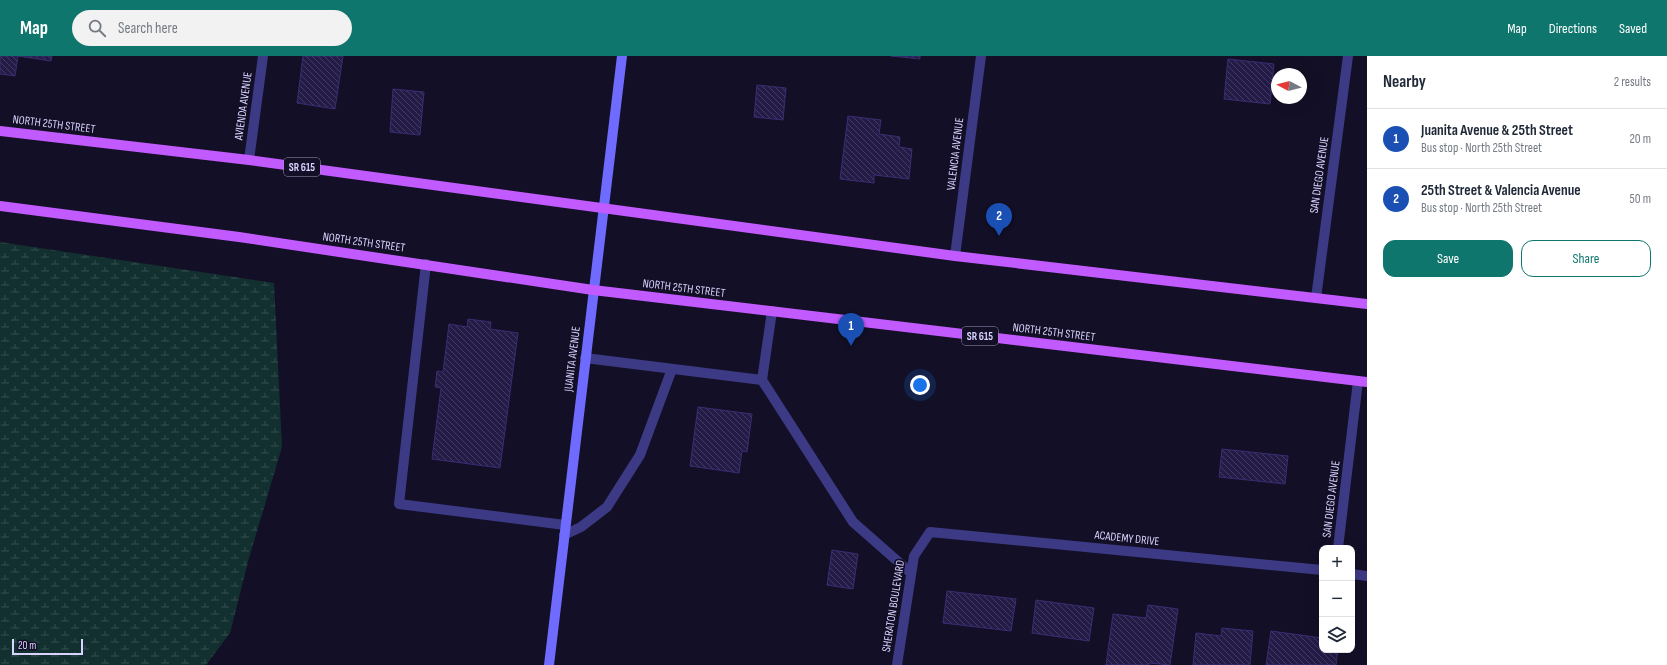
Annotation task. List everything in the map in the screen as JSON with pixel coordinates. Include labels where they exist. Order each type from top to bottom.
[{"type":"main road","name":"NORTH 25TH STREET","points":[[2,132],[249,160],[955,256],[1367,304]]},
{"type":"main road","name":"NORTH 25TH STREET","points":[[0,206],[239,237],[593,290],[1363,382]]},
{"type":"street","name":"AVIENDA AVENUE","points":[[249,160],[262,56]]},
{"type":"street","name":"JUANITA AVENUE","points":[[549,665],[622,56]]},
{"type":"street","name":"VALENCIA AVENUE","points":[[955,256],[981,56]]},
{"type":"street","name":"SAN DIEGO AVENUE","points":[[1316,298],[1348,56]]},
{"type":"street","points":[[426,264],[399,504],[565,530],[581,527],[607,507],[640,455],[672,369]]},
{"type":"street","points":[[772,311],[762,380],[853,522],[911,573]]},
{"type":"street","points":[[585,358],[762,380]]},
{"type":"street","name":"SAN DIEGO AVENUE","points":[[1338,545],[1363,382]]},
{"type":"street","name":"SHERATON BOULEVARD","points":[[897,665],[914,556],[930,532]]},
{"type":"street","name":"ACADEMY DRIVE","points":[[930,532],[1319,570]]},
{"type":"street","points":[[1355,574],[1367,576]]},
{"type":"green space","points":[[0,242],[274,283],[282,447],[249,558],[230,633],[206,665],[0,665]]},
{"type":"building","points":[[0,56],[18,56],[15,76],[0,74]]},
{"type":"building","points":[[18,56],[52,56],[51,61]]},
{"type":"building","points":[[303,56],[343,56],[335,109],[297,103]]},
{"type":"building","points":[[891,56],[920,56],[920,59]]},
{"type":"building","points":[[1228,59],[1274,64],[1274,68],[1271,68],[1270,104],[1224,99]]},
{"type":"building","points":[[757,85],[786,88],[783,120],[754,117]]},
{"type":"building","points":[[393,89],[424,92],[420,135],[390,132]]},
{"type":"building","points":[[848,116],[881,120],[879,134],[900,137],[899,147],[912,149],[909,179],[874,175],[874,183],[840,179]]},
{"type":"building","points":[[468,319],[491,322],[490,329],[518,333],[500,468],[432,459],[441,388],[435,387],[437,371],[443,372],[449,324],[467,327]]},
{"type":"building","points":[[698,407],[752,414],[747,452],[742,451],[739,473],[690,466]]},
{"type":"building","points":[[1222,449],[1288,456],[1285,484],[1219,477]]},
{"type":"building","points":[[832,550],[858,554],[853,589],[827,585]]},
{"type":"building","points":[[947,591],[1016,599],[1011,631],[943,623]]},
{"type":"building","points":[[1036,600],[1094,608],[1089,641],[1032,633]]},
{"type":"building","points":[[1148,605],[1178,609],[1170,665],[1149,663],[1149,665],[1106,665],[1113,614],[1146,618]]},
{"type":"building","points":[[1222,628],[1253,631],[1250,665],[1193,665],[1196,633],[1221,636]]},
{"type":"building","points":[[1271,631],[1319,638],[1319,653],[1338,653],[1336,665],[1266,665]]},
{"type":"place","name":"25th Street & Valencia Avenue","points":[[999,236]]},
{"type":"place","name":"Juanita Avenue & 25th Street","points":[[851,346]]}]
